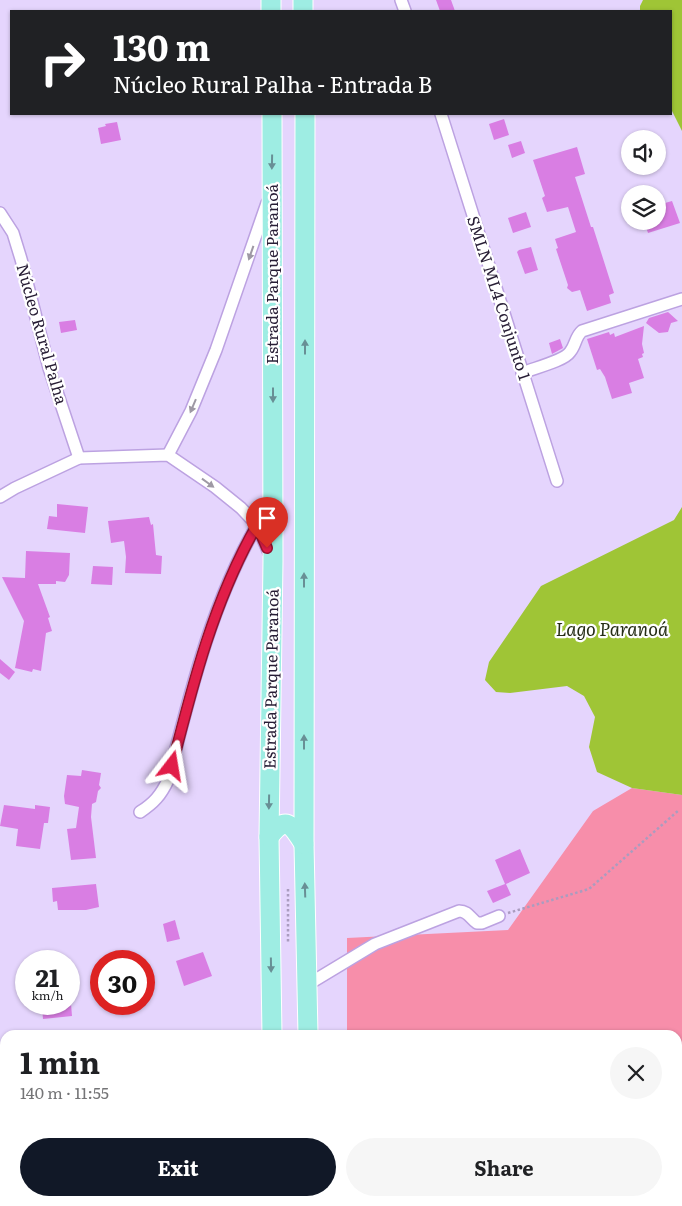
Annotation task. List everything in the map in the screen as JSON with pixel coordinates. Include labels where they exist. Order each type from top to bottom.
[{"type":"main road","name":"Estrada Parque Paranoá","points":[[272,115],[273,561],[269,837],[272,1030]]},
{"type":"main road","name":"Estrada Parque Paranoá","points":[[305,115],[304,844],[308,1030]]},
{"type":"main road","points":[[269,837],[280,825],[286,824],[293,826],[304,844]]},
{"type":"street","name":"SMLN ML4 Conjunto 1","points":[[440,115],[557,481]]},
{"type":"street","points":[[168,455],[191,411],[216,350],[272,191]]},
{"type":"street","name":"Núcleo Rural Palha","points":[[0,213],[13,233],[49,368],[79,458]]},
{"type":"street","points":[[522,373],[566,356],[573,347],[576,336],[582,331],[682,299]]},
{"type":"street","points":[[0,497],[79,458],[168,455],[215,487],[241,508],[257,525],[273,561]]},
{"type":"street","points":[[140,812],[153,804],[162,794],[168,780],[194,679],[221,598],[241,553],[257,525]]},
{"type":"street","points":[[307,985],[375,944],[459,911],[464,911],[477,923],[482,923],[499,916]]},
{"type":"path","points":[[499,916],[589,889],[678,810]]},
{"type":"shaded area","points":[[632,788],[682,795],[682,1030],[347,1030],[347,938],[508,930],[593,811]]},
{"type":"water","points":[[643,0],[682,0],[682,131],[672,111],[672,10],[640,10]]},
{"type":"water","name":"Lago Paranoá","points":[[682,507],[682,795],[632,788],[597,772],[589,747],[595,717],[584,696],[567,686],[510,693],[496,692],[485,680],[489,662],[541,586],[674,520]]},
{"type":"building","points":[[436,0],[451,0],[455,10],[440,10]]},
{"type":"building","points":[[504,119],[509,135],[494,140],[489,124]]},
{"type":"building","points":[[117,122],[121,140],[101,144],[98,128],[106,126],[105,124]]},
{"type":"building","points":[[521,141],[525,153],[512,158],[508,145]]},
{"type":"building","points":[[577,147],[585,174],[575,177],[614,293],[609,295],[611,303],[587,311],[580,290],[572,292],[567,288],[568,285],[556,249],[558,248],[555,239],[576,232],[568,207],[547,212],[542,198],[545,196],[533,160]]},
{"type":"building","points":[[672,201],[680,223],[666,227],[666,203]]},
{"type":"building","points":[[526,212],[531,227],[513,233],[508,218]]},
{"type":"building","points":[[647,230],[658,230],[648,233]]},
{"type":"building","points":[[531,247],[538,270],[525,274],[517,252]]},
{"type":"building","points":[[668,312],[678,321],[671,323],[668,332],[659,333],[646,323],[649,318]]},
{"type":"building","points":[[75,320],[77,330],[61,333],[59,322]]},
{"type":"building","points":[[644,326],[642,344],[644,353],[642,354],[643,357],[638,359],[644,378],[629,383],[632,393],[612,399],[605,377],[600,369],[597,370],[587,339],[609,332],[610,335],[614,333],[615,337]]},
{"type":"building","points":[[560,339],[563,348],[552,354],[549,343]]},
{"type":"building","points":[[57,504],[88,507],[85,533],[47,529],[49,516],[57,517]]},
{"type":"building","points":[[149,517],[151,525],[153,524],[156,555],[162,556],[161,574],[125,573],[124,541],[111,543],[108,521]]},
{"type":"building","points":[[26,551],[70,553],[69,575],[65,582],[56,581],[56,584],[38,584],[50,617],[48,618],[52,631],[46,633],[41,671],[33,669],[32,672],[15,668],[24,621],[2,577],[25,578]]},
{"type":"building","points":[[93,566],[113,567],[112,585],[91,584]]},
{"type":"building","points":[[0,659],[15,672],[9,680],[0,673]]},
{"type":"building","points":[[82,770],[101,773],[99,785],[101,788],[98,791],[96,802],[92,804],[91,817],[96,858],[71,860],[67,829],[76,828],[79,807],[65,804],[64,796],[67,775],[81,776]]},
{"type":"building","points":[[4,805],[35,809],[35,805],[50,807],[48,823],[44,823],[40,849],[16,846],[18,829],[0,826]]},
{"type":"building","points":[[520,849],[530,873],[506,884],[511,895],[493,903],[487,891],[505,884],[495,860]]},
{"type":"building","points":[[96,884],[99,907],[86,910],[58,910],[57,901],[53,902],[52,888]]},
{"type":"building","points":[[175,920],[180,939],[167,942],[163,924]]},
{"type":"building","points":[[203,952],[212,976],[184,986],[176,961]]},
{"type":"building","points":[[43,1015],[72,1015],[72,1016],[43,1019]]},
{"type":"route","points":[[172,766],[194,679],[221,598],[241,553],[257,525],[267,548]]}]
